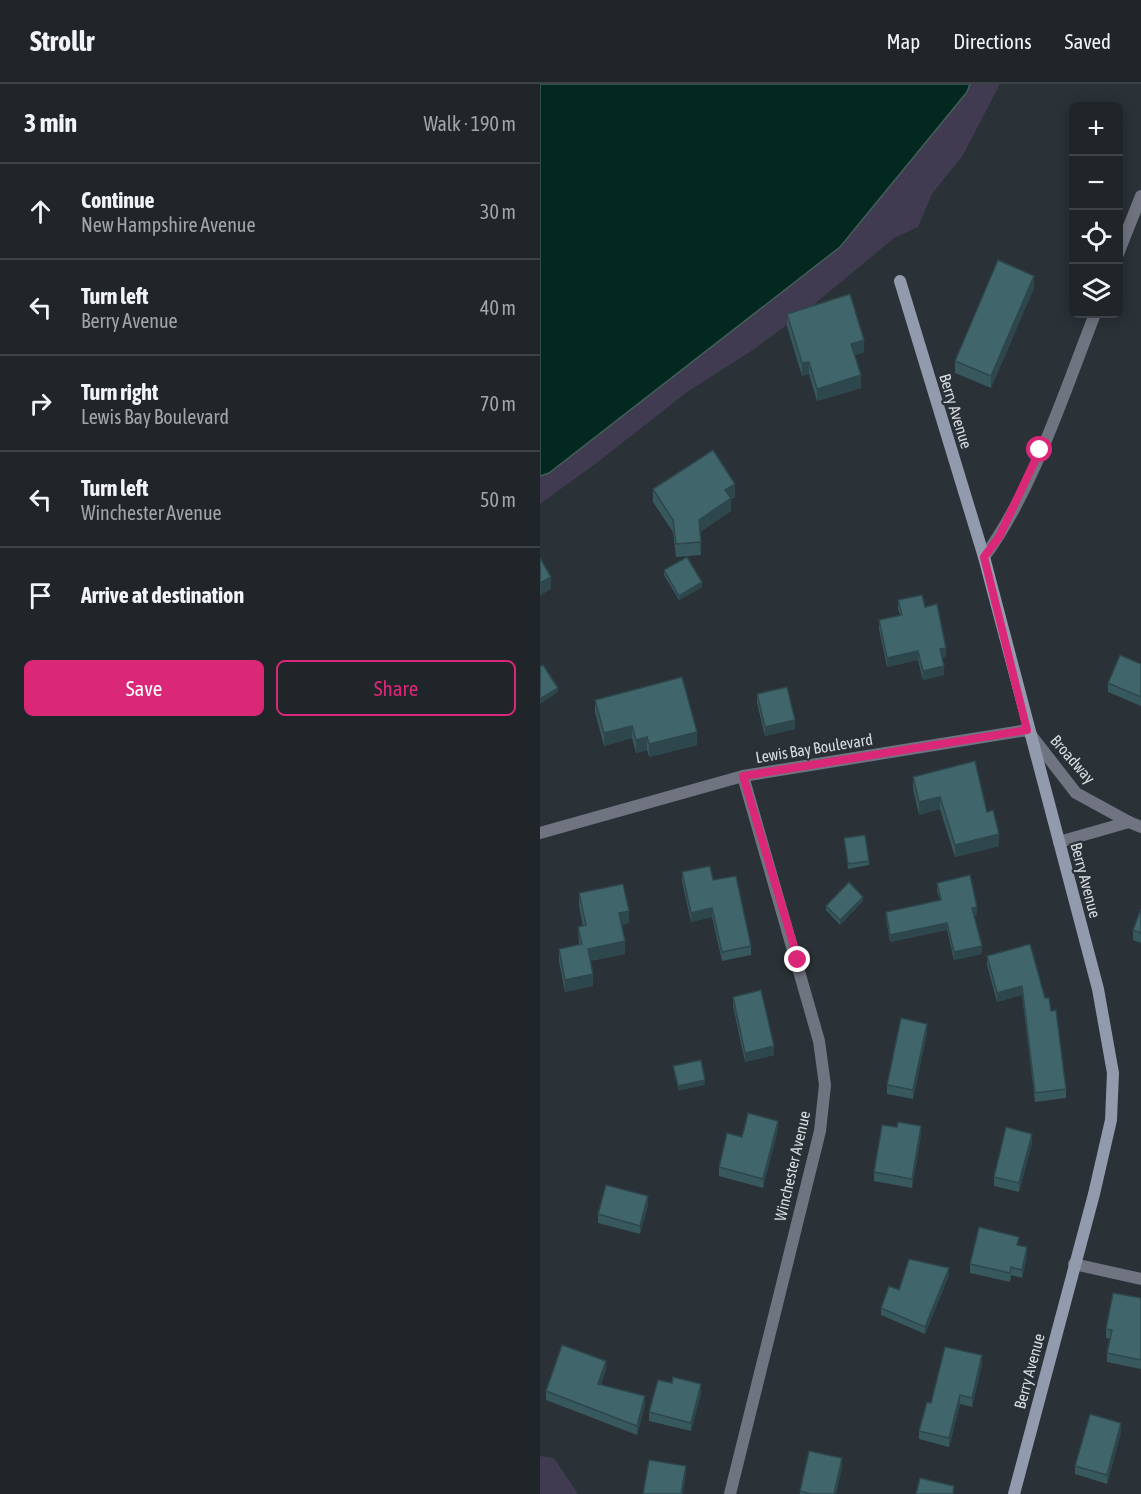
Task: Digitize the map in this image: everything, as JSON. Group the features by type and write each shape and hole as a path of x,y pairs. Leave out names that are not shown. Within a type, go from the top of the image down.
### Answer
{"street":[{"path":"1123,243 1141,196"},
{"name":"Berry Avenue","path":"900,281 984,557 1027,730 1098,989 1113,1073 1111,1120 1014,1494"},
{"path":"984,557 999,537 1020,497 1093,318"},
{"name":"Lewis Bay Boulevard","path":"540,833 743,776 1027,730"},
{"name":"Broadway","path":"1027,730 1076,793 1135,824"},
{"name":"Winchester Avenue","path":"730,1494 820,1131 825,1086 819,1041 810,1006 743,776"},
{"name":"Broadway","path":"1059,842 1135,824"},
{"path":"1074,1264 1141,1279"}],"shaded area":[{"path":"540,84 970,84 967,92 840,247 549,473 540,476"},
{"path":"907,84 1000,84 963,155 932,194 918,227 894,238 811,307 753,350 687,392 540,504 540,417"},
{"path":"540,1456 554,1458 578,1494 540,1494"}],"building":[{"path":"998,260 1034,276 991,376 955,361"},
{"path":"850,294 864,340 851,344 861,375 817,389 809,362 802,363 787,314"},
{"path":"713,450 735,484 725,490 731,498 699,520 701,542 676,544 673,520 653,489"},
{"path":"687,557 702,582 679,596 664,570"},
{"path":"540,558 551,577 540,583"},
{"path":"922,595 925,607 937,604 946,648 940,649 944,666 923,671 918,651 887,658 879,620 902,615 898,600"},
{"path":"1120,655 1141,664 1141,697 1108,683"},
{"path":"543,665 558,688 540,699 540,667"},
{"path":"682,677 697,732 649,744 647,737 636,740 632,726 604,733 595,700"},
{"path":"787,687 795,720 765,727 757,694"},
{"path":"975,761 987,812 993,810 999,834 955,845 940,797 919,802 913,777"},
{"path":"865,835 869,861 848,864 844,838"},
{"path":"710,866 713,880 736,876 751,946 722,952 712,908 691,913 682,872"},
{"path":"970,875 977,907 972,908 982,946 954,952 947,923 890,935 886,912 941,900 937,883"},
{"path":"849,882 863,897 840,920 826,906"},
{"path":"623,884 629,911 619,913 625,941 588,949 593,974 565,980 559,949 582,944 578,927 586,925 579,893"},
{"path":"1141,909 1141,933 1133,930"},
{"path":"1030,944 1045,998 1049,998 1051,1011 1056,1010 1066,1089 1035,1093 1022,986 997,993 987,956"},
{"path":"761,990 774,1046 745,1053 733,997"},
{"path":"901,1018 927,1024 913,1090 887,1085"},
{"path":"701,1060 705,1080 678,1086 673,1066"},
{"path":"748,1113 778,1121 763,1179 719,1167 727,1133 742,1137"},
{"path":"898,1122 921,1126 912,1179 874,1172 882,1125 897,1127"},
{"path":"1006,1127 1032,1134 1019,1183 994,1177"},
{"path":"606,1185 648,1196 640,1226 598,1214"},
{"path":"979,1227 1019,1237 1017,1245 1027,1247 1022,1270 1011,1267 1010,1273 970,1264"},
{"path":"909,1259 949,1268 925,1327 881,1308 889,1286 899,1290"},
{"path":"1113,1293 1141,1298 1141,1360 1107,1353 1112,1330 1106,1329"},
{"path":"562,1345 606,1361 598,1384 645,1396 637,1426 546,1391"},
{"path":"945,1347 982,1355 972,1398 960,1395 949,1438 919,1431 927,1402 931,1403"},
{"path":"673,1377 701,1384 691,1423 649,1412 658,1380 672,1383"},
{"path":"1090,1414 1121,1423 1107,1475 1075,1466"},
{"path":"809,1451 842,1458 834,1494 811,1494 800,1491"},
{"path":"649,1460 686,1466 681,1494 643,1494"},
{"path":"920,1478 954,1486 953,1494 916,1494"}],"route":[{"path":"798,960 743,776 1027,730 984,557 999,537 1020,497 1040,450"}]}
